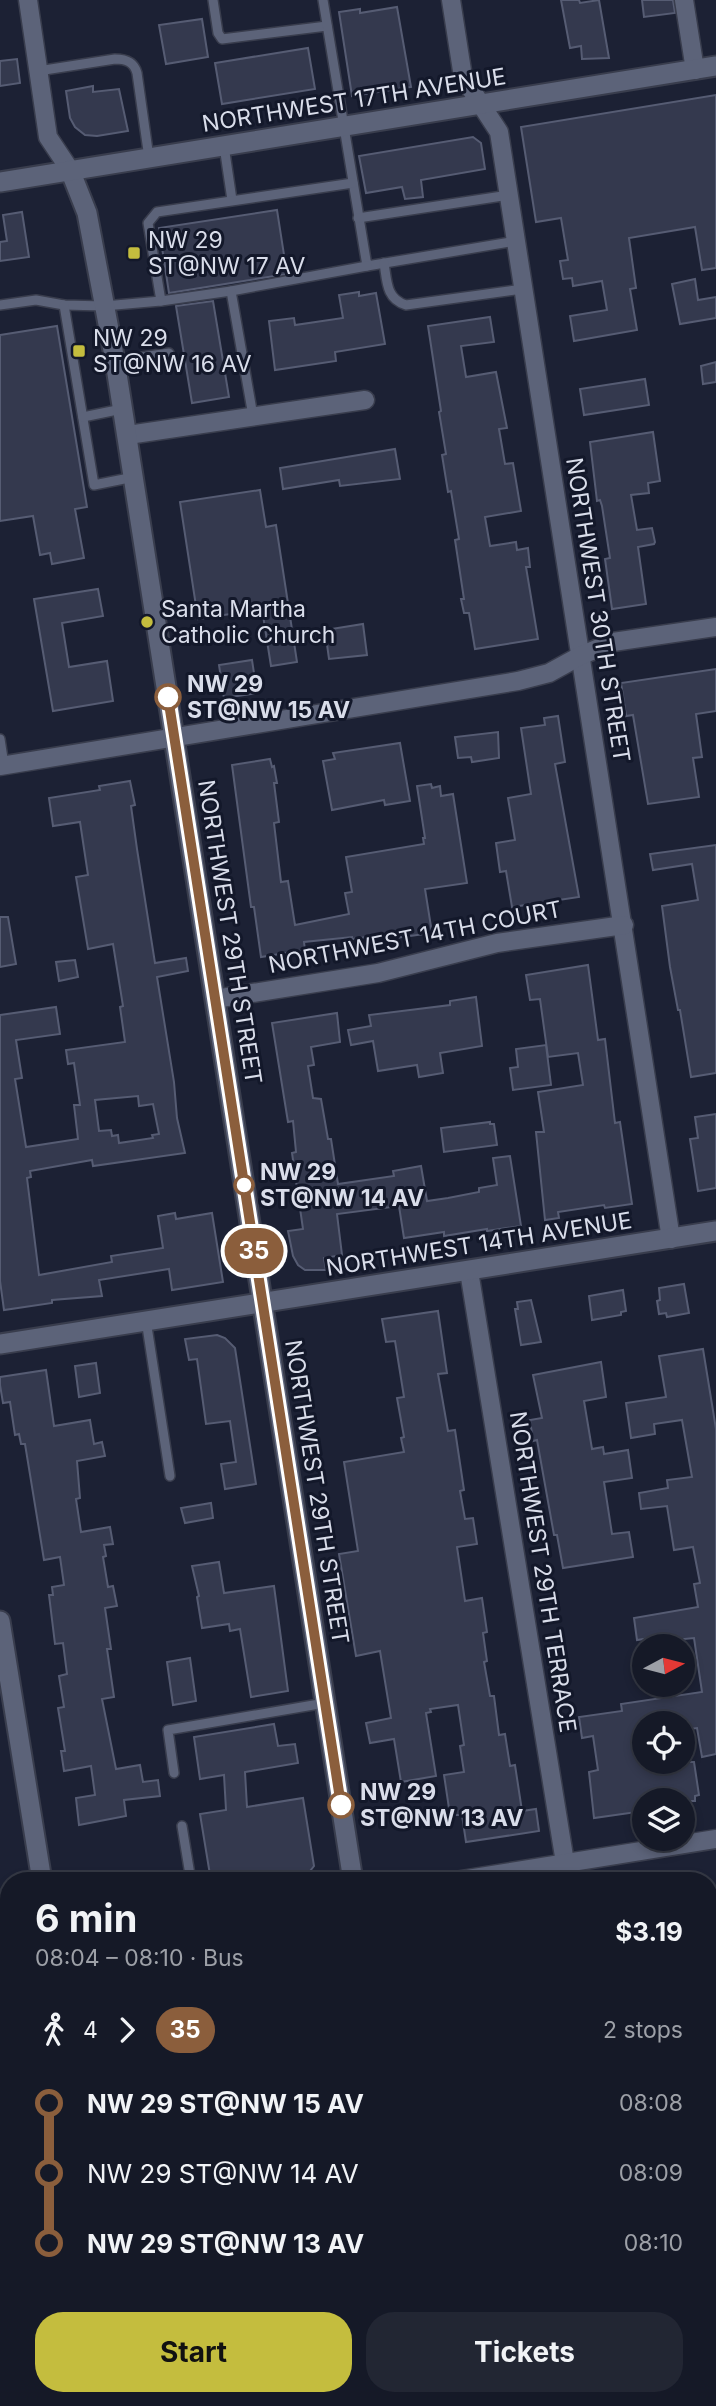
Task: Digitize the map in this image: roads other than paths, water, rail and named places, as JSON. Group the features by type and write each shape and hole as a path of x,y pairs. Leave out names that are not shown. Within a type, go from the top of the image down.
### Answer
{"street":[{"name":"NORTHWEST 29TH STREET","path":"27,0 48,137 70,170 87,213 128,435 352,1872"},
{"name":"NORTHWEST 30TH STREET","path":"451,0 463,77 499,132 671,1238"},
{"path":"684,0 695,70"},
{"name":"NORTHWEST 17TH AVENUE","path":"0,182 716,66"},
{"path":"128,435 365,400"},
{"path":"2,766 518,681 550,673 579,656 613,642 716,627"},
{"name":"NORTHWEST 14TH COURT","path":"215,999 378,973 498,943 624,925"},
{"name":"NORTHWEST 14TH AVENUE","path":"0,1344 716,1231"},
{"name":"NORTHWEST 29TH TERRACE","path":"468,1271 566,1872"},
{"path":"0,1621 41,1872"},
{"path":"510,1872 716,1839"}],"lane":[{"path":"213,0 218,33 222,40 327,26"},
{"path":"323,0 368,266"},
{"path":"38,71 122,59 132,63 138,73 149,158"},
{"path":"224,145 232,200"},
{"path":"161,301 148,223 157,212 353,183"},
{"path":"358,218 509,195"},
{"path":"0,305 36,300 64,305 104,306 161,301 516,241"},
{"path":"384,263 391,297 406,305 523,289"},
{"path":"231,291 253,416"},
{"path":"64,305 94,485 134,477"},
{"path":"115,361 169,353"},
{"path":"83,417 123,408"},
{"path":"0,739 2,766"},
{"path":"146,1320 170,1476"},
{"path":"174,1773 167,1730 325,1703"},
{"path":"182,1826 190,1872"}],"place":[{"name":"NW 29 ST@NW 17 AV","path":"134,253"},
{"name":"NW 29 ST@NW 16 AV","path":"79,351"},
{"name":"Santa Martha Catholic Church","path":"147,622"},
{"name":"NW 29 ST@NW 15 AV","path":"168,697"},
{"name":"NW 29 ST@NW 14 AV","path":"244,1185"},
{"name":"NW 29 ST@NW 13 AV","path":"341,1805"}]}
